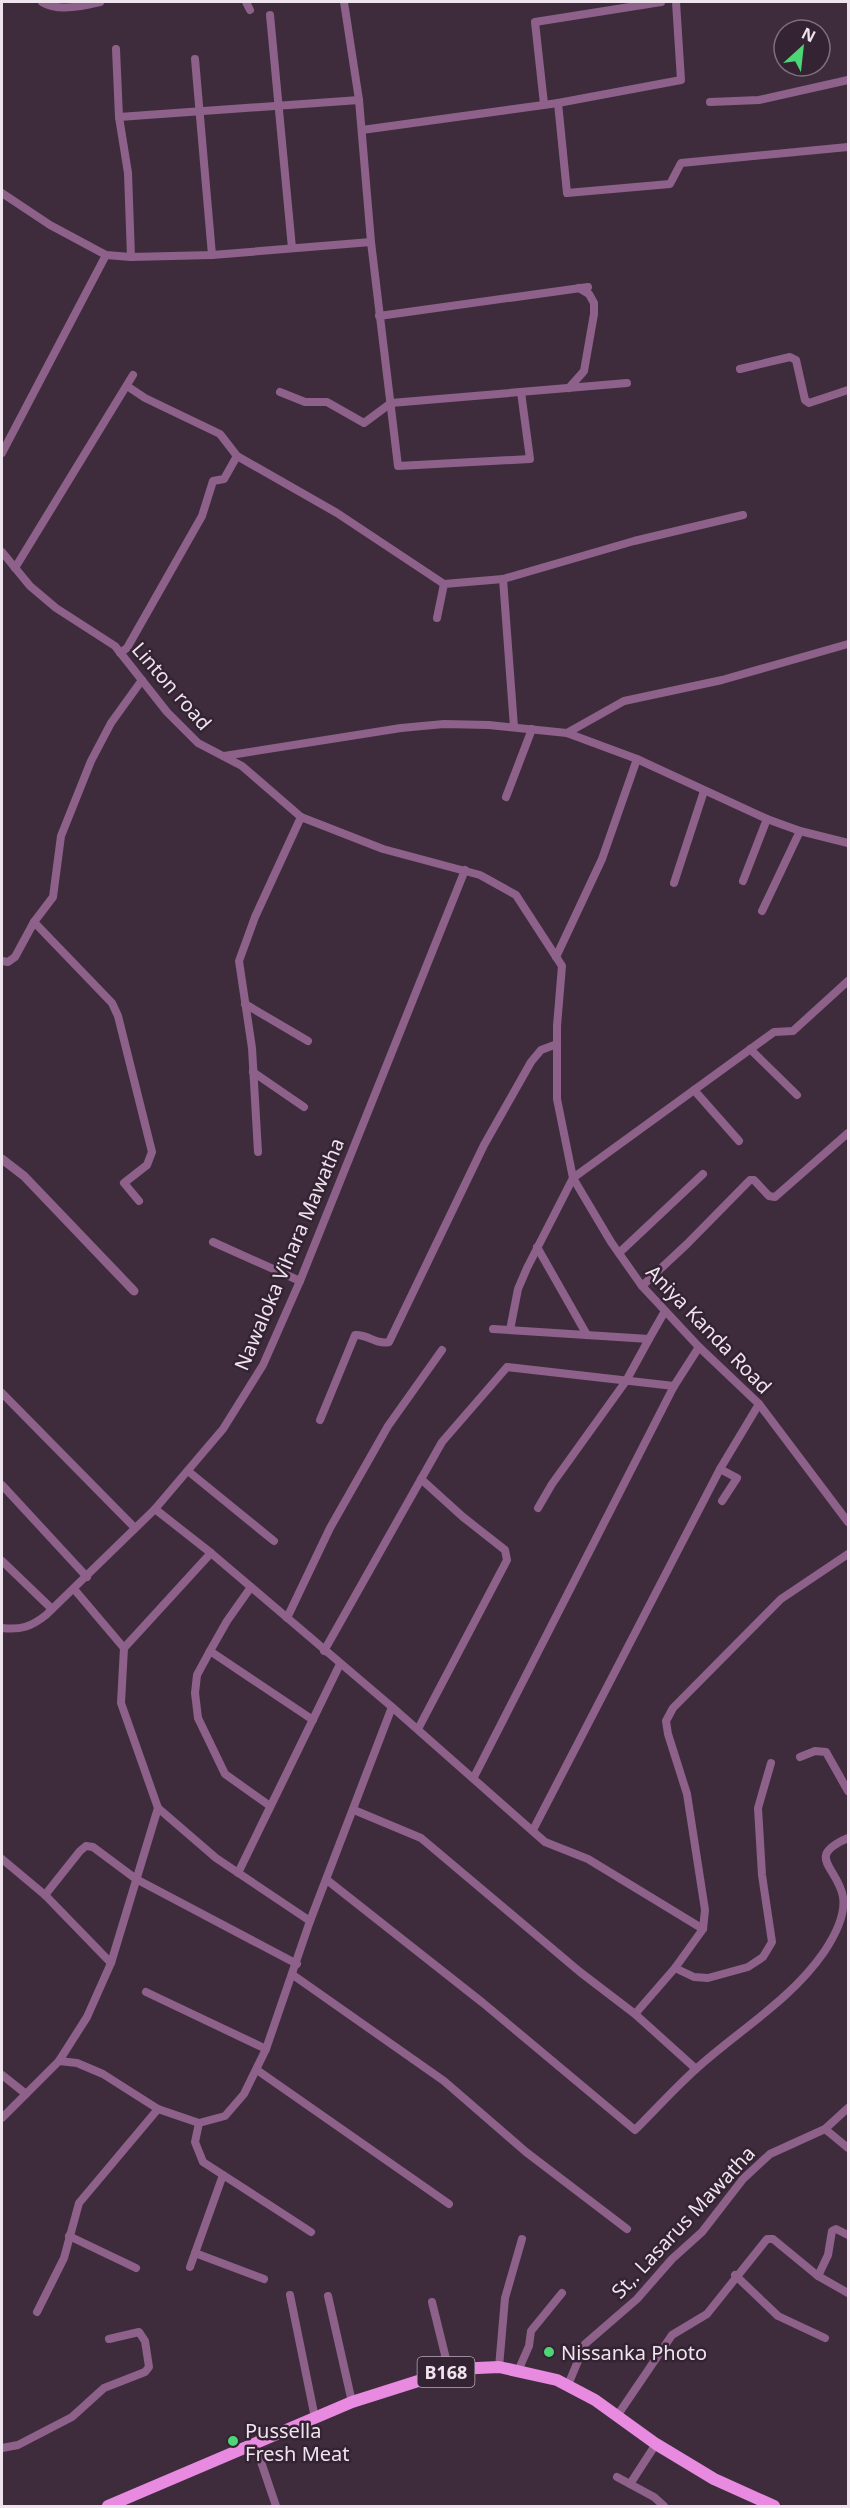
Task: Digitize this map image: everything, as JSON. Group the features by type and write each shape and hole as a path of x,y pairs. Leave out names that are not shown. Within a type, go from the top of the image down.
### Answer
{"main road":[{"name":"B168","path":"108,2506 352,2402 449,2371 499,2367 557,2380 568,2385 595,2400 656,2444 714,2479 774,2506"}],"street":[{"path":"42,2 58,7 100,2"},
{"path":"246,2 250,10"},
{"path":"344,2 359,100 371,242 398,466 530,459 521,392"},
{"path":"544,104 535,22 661,2"},
{"path":"362,130 544,104 558,104 681,80 676,2"},
{"path":"270,15 292,248"},
{"path":"116,49 119,117 128,173 131,257"},
{"path":"195,59 212,255"},
{"path":"710,102 759,100 849,80"},
{"path":"119,117 359,100"},
{"path":"558,104 567,193 669,184 681,163 849,147"},
{"path":"2,193 50,225 106,255 131,257 212,255 371,242"},
{"path":"2,453 106,255"},
{"path":"379,316 584,288 594,303 594,314 584,371 569,388"},
{"path":"740,369 790,357 796,360 805,400 809,403 849,390"},
{"path":"15,568 133,375"},
{"path":"280,392 305,402 327,402 364,423 391,403 627,382"},
{"path":"127,386 145,398 220,434 237,456 337,513 444,584 503,579 634,541 743,515"},
{"path":"120,653 127,648 202,516 213,481 224,479 237,456"},
{"name":"Linton road","path":"2,552 30,586 56,608 115,646 167,712 198,743 224,756 256,777 301,817 383,849 465,870"},
{"path":"503,579 514,727"},
{"path":"437,618 444,584"},
{"path":"567,733 624,701 722,680 849,644"},
{"path":"2,961 8,962 15,957 34,922 53,897 61,836 91,761 111,723 142,680"},
{"path":"224,756 401,728 444,724 514,727 567,733 637,759 767,819 800,831 849,843"},
{"path":"506,797 532,729"},
{"path":"556,957 602,858 637,759"},
{"path":"674,884 704,791"},
{"path":"258,1152 252,1048 239,961 255,917 301,817"},
{"path":"743,881 767,819"},
{"path":"762,911 800,831"},
{"name":"Aniya Kanda Road","path":"465,870 480,875 516,895 562,966 556,1026 556,1100 573,1178 642,1286 699,1347 759,1404 849,1522"},
{"name":"Nawaloka Vihara Mawatha","path":"2,1628 16,1630 31,1626 87,1577 155,1509 223,1429 263,1365 300,1281 465,870"},
{"path":"34,922 112,1003 118,1016 152,1152 147,1165 124,1183 139,1201"},
{"path":"510,1330 518,1289 573,1178 774,1032 793,1031 849,981"},
{"path":"244,1004 308,1041"},
{"path":"320,1420 355,1335 362,1334 381,1344 389,1342 484,1145 531,1062 541,1050 557,1044"},
{"path":"750,1049 797,1095"},
{"path":"253,1072 304,1107"},
{"path":"694,1090 740,1141"},
{"path":"642,1286 750,1180 754,1180 769,1196 775,1197 849,1133"},
{"path":"2,1159 24,1176 134,1291"},
{"path":"619,1253 703,1174"},
{"path":"213,1242 300,1281"},
{"path":"537,1247 587,1335"},
{"path":"538,1508 552,1484 626,1380 665,1311"},
{"path":"494,1329 649,1339"},
{"path":"474,1777 674,1386 699,1347"},
{"path":"287,1618 330,1528 388,1426 442,1350"},
{"path":"324,1651 442,1442 507,1367 674,1386"},
{"path":"2,1393 135,1528"},
{"path":"533,1830 720,1469 759,1404"},
{"path":"720,1469 737,1478 722,1500"},
{"path":"188,1471 274,1541"},
{"path":"418,1729 507,1560 505,1550 421,1479"},
{"path":"2,1485 87,1577"},
{"path":"155,1509 211,1553 418,1729 545,1842 588,1859 703,1929"},
{"path":"211,1553 124,1647 122,1703 158,1808 216,1858 310,1921"},
{"path":"635,2014 675,1968 703,1929 705,1910 687,1794 666,1721 673,1708 781,1599 849,1554"},
{"path":"2,1561 52,1609"},
{"path":"251,1587 227,1621 210,1651 197,1676 195,1693 198,1718 225,1774 270,1806"},
{"path":"74,1589 124,1647"},
{"path":"210,1651 313,1720"},
{"path":"238,1873 340,1664"},
{"path":"59,2061 77,2063 103,2074 158,2109 199,2123 225,2116 244,2094 266,2049 310,1921 392,1707"},
{"path":"800,1757 815,1751 826,1752 849,1791"},
{"path":"675,1968 694,1977 708,1978 748,1967 763,1957 772,1942 762,1875 758,1808 771,1763"},
{"path":"2,2118 59,2061 87,2017 111,1963 158,1808"},
{"path":"354,1810 421,1838 580,1972 635,2014 696,2069"},
{"path":"327,1880 483,2003 635,2130 696,2069 798,1985 828,1946 839,1925 843,1899 824,1854 827,1849 849,1838"},
{"path":"45,1895 87,1846 93,1847 136,1879 297,1964"},
{"path":"2,1859 45,1895 111,1963"},
{"path":"293,1975 444,2081 526,2152 627,2229"},
{"path":"146,1992 266,2049"},
{"path":"257,2070 449,2204"},
{"path":"2,2075 26,2094"},
{"name":"St,. Lasarus Mawatha","path":"568,2385 585,2344 637,2299 672,2259 702,2232 743,2179 771,2154 825,2129 849,2108"},
{"path":"37,2312 64,2258 79,2203 158,2109"},
{"path":"199,2123 195,2142 203,2162 311,2232"},
{"path":"825,2129 849,2148"},
{"path":"190,2267 223,2175"},
{"path":"818,2276 828,2255 832,2232 836,2229 849,2235"},
{"path":"69,2236 136,2268"},
{"path":"499,2367 505,2298 522,2239"},
{"path":"617,2416 672,2336 707,2314 735,2275 766,2239 773,2239 818,2276 849,2293"},
{"path":"195,2253 264,2279"},
{"path":"735,2275 778,2316 825,2338"},
{"path":"518,2371 529,2346 531,2331 562,2293"},
{"path":"290,2295 315,2418"},
{"path":"328,2296 352,2402"},
{"path":"432,2302 449,2371"},
{"path":"2,2448 18,2445 72,2417 104,2388 145,2372 149,2367 145,2341 139,2332 110,2338"},
{"path":"255,2444 276,2506"},
{"path":"630,2484 656,2444"},
{"path":"616,2477 654,2497 664,2506"}],"place":[{"name":"Nissanka Photo","path":"549,2352"},
{"name":"Pussella Fresh Meat","path":"233,2441"}]}
